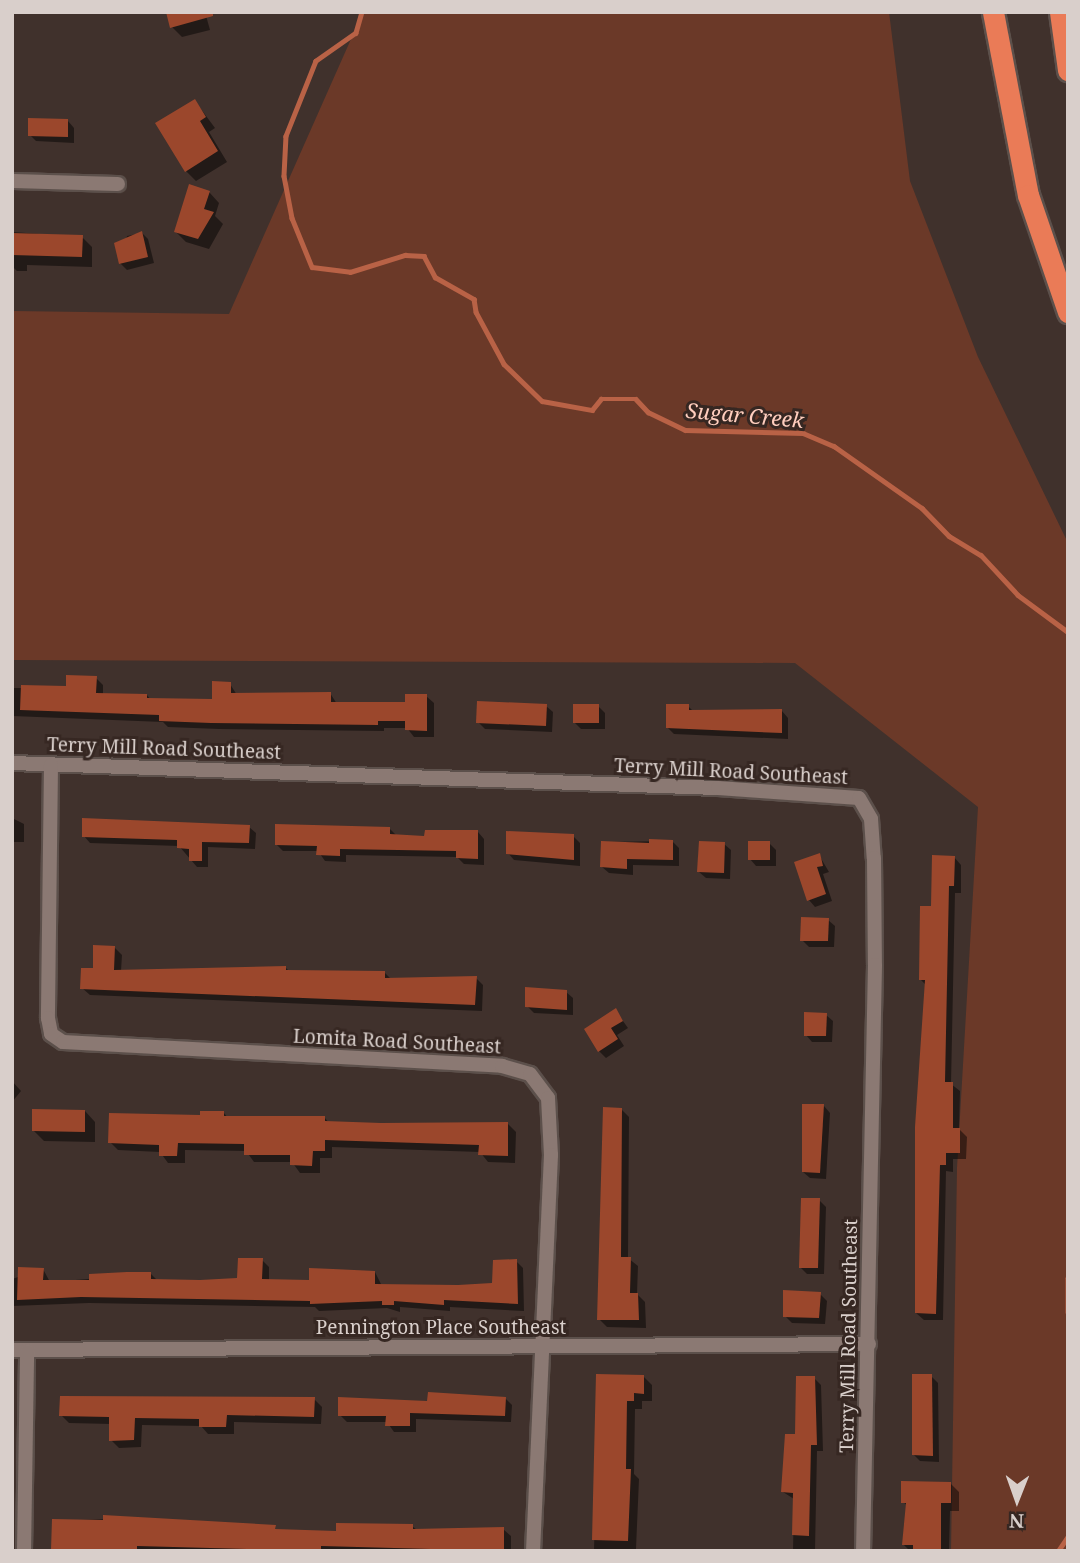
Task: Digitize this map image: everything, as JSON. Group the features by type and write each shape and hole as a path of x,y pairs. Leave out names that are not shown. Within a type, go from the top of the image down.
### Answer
{"highway":[{"path":"993,12 1028,195 1068,312"},
{"path":"1060,12 1068,70"}],"street":[{"path":"12,181 118,184"},
{"name":"Terry Mill Road Southeast","path":"12,763 718,788 859,798 871,819 874,858 869,1345 863,1551"},
{"name":"Lomita Road Southeast","path":"51,765 51,1034 63,1042 91,1046 502,1066 530,1074 548,1098 544,1348 533,1551"},
{"name":"Pennington Place Southeast","path":"20,1350 869,1345"},
{"path":"20,1350 24,1551"}],"shaded area":[{"path":"363,12 889,12 910,181 978,357 1068,543 1068,1551 951,1551 957,1168 978,807 795,663 12,660 12,311 229,314"}],"building":[{"path":"166,12 213,12 213,16 170,28"},
{"path":"195,99 206,117 200,121 218,151 185,172 155,123"},
{"path":"28,118 68,119 68,137 28,136"},
{"path":"189,184 210,191 204,209 214,212 198,239 174,232"},
{"path":"142,231 148,257 119,264 114,243"},
{"path":"12,233 83,235 82,257 12,255"},
{"path":"66,675 97,676 96,693 147,694 147,698 212,699 212,681 231,682 231,693 331,692 331,702 405,702 405,694 427,694 427,731 405,730 405,721 378,721 378,725 211,723 159,721 159,715 20,710 21,685 66,686"},
{"path":"477,701 547,704 546,726 476,723"},
{"path":"573,704 599,704 599,723 573,723"},
{"path":"666,704 689,704 689,710 782,709 782,733 666,728"},
{"path":"82,818 250,825 249,843 202,842 202,861 189,861 189,849 177,848 177,840 82,837"},
{"path":"275,824 390,827 390,834 424,836 425,830 478,830 478,859 456,858 456,851 340,849 340,856 316,855 317,846 275,845"},
{"path":"506,831 574,834 574,860 506,854"},
{"path":"649,839 673,840 673,860 627,859 627,869 600,867 601,841 649,843"},
{"path":"699,841 725,842 724,873 697,872"},
{"path":"748,841 770,841 770,860 748,860"},
{"path":"820,853 823,866 817,867 826,894 807,901 794,862"},
{"path":"932,855 955,856 954,886 949,886 945,1082 953,1082 953,1128 960,1128 960,1153 946,1153 946,1165 940,1165 936,1314 915,1313 915,1127 925,980 919,980 920,906 931,906"},
{"path":"801,917 829,918 828,941 800,941"},
{"path":"93,945 115,946 114,970 286,966 286,970 385,971 385,978 477,976 475,1005 80,989 81,968 93,968"},
{"path":"525,987 567,990 567,1010 525,1007"},
{"path":"616,1008 623,1021 611,1028 618,1039 598,1052 584,1029"},
{"path":"804,1012 827,1013 826,1036 804,1036"},
{"path":"802,1104 824,1104 820,1173 802,1172"},
{"path":"603,1107 622,1108 621,1257 631,1257 630,1293 638,1293 639,1320 597,1320"},
{"path":"32,1109 85,1110 85,1132 32,1131"},
{"path":"200,1111 224,1111 224,1116 325,1116 325,1121 381,1123 508,1122 508,1156 478,1155 479,1145 325,1140 325,1151 313,1151 312,1166 290,1165 290,1155 244,1155 244,1144 178,1143 177,1156 159,1156 159,1145 108,1143 109,1113 200,1115"},
{"path":"801,1198 820,1198 818,1268 799,1268"},
{"path":"238,1258 263,1258 262,1279 309,1280 309,1268 375,1271 375,1284 458,1285 492,1283 493,1260 517,1259 518,1304 444,1300 444,1305 394,1301 394,1305 382,1305 382,1301 310,1304 310,1301 81,1297 17,1300 18,1267 44,1268 43,1280 89,1280 89,1274 151,1272 151,1279 200,1280 237,1278"},
{"path":"783,1290 821,1292 819,1318 783,1317"},
{"path":"596,1374 644,1375 644,1394 634,1393 634,1401 627,1401 626,1469 631,1469 628,1541 592,1540"},
{"path":"912,1374 932,1374 933,1456 912,1455"},
{"path":"796,1376 815,1376 817,1445 811,1445 809,1536 792,1535 793,1493 781,1492 785,1434 795,1434"},
{"path":"428,1392 506,1397 505,1416 410,1413 410,1426 385,1426 386,1416 338,1416 338,1397 427,1401"},
{"path":"60,1396 315,1397 314,1417 227,1415 226,1427 199,1427 199,1419 135,1418 134,1440 109,1441 109,1417 59,1416"},
{"path":"901,1481 951,1482 951,1503 941,1503 941,1551 913,1551 913,1545 902,1545 906,1503 901,1503"},
{"path":"103,1515 276,1525 275,1529 336,1531 336,1523 413,1524 413,1529 504,1527 504,1551 321,1546 321,1551 137,1546 137,1550 51,1550 52,1519 103,1520"}],"waterway":[{"name":"Sugar Creek","path":"362,12 356,33 316,61 286,136 284,176 292,218 312,267 350,272 405,255 424,256 435,277 474,299 476,312 504,364 542,401 592,410 601,399 636,399 648,412 685,430 803,433 834,446 922,508 949,536 981,555 1018,595 1068,632"},
{"path":"1068,1278 1068,1312"},
{"path":"1058,1551 1068,1536"}]}
